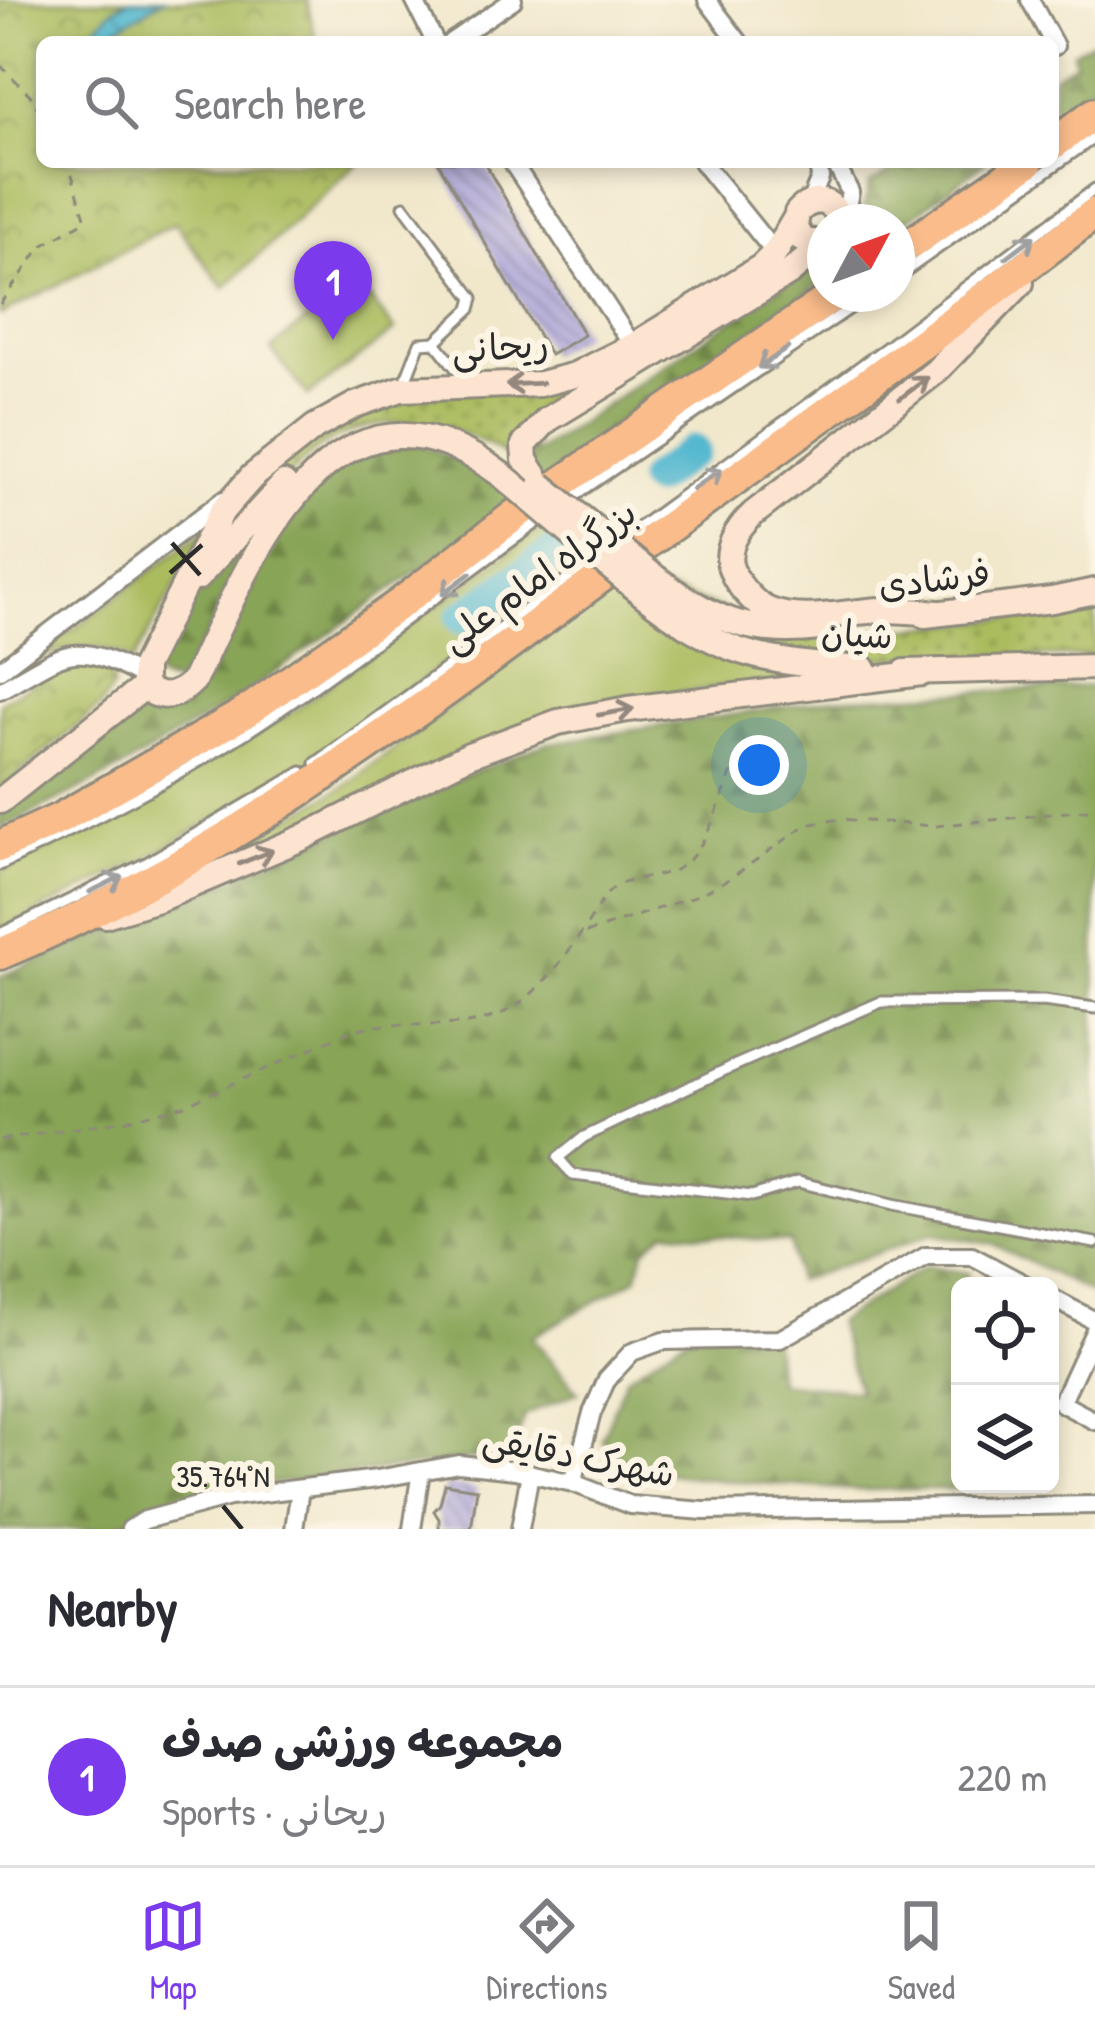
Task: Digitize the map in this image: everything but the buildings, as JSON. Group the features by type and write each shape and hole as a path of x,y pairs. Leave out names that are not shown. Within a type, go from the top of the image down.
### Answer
{"highway":[{"path":"1059,140 1095,113"},
{"path":"915,240 1019,168"},
{"name":"بزرگراه امام علی","path":"0,954 68,926 262,817 388,735 1088,219"},
{"name":"بزرگراه امام علی","path":"0,846 61,818 242,714 401,603 519,512 810,312"}],"main road":[{"path":"807,209 803,210 803,240 807,241"},
{"name":"ریحانی","path":"142,682 222,511 252,477 315,427 355,405 401,389 561,380 633,346 761,267 776,253 803,210"},
{"path":"939,613 883,610 792,615 771,611 741,587 729,567 736,530 775,494 935,372 1088,219"},
{"path":"541,485 525,460 524,445 547,420 807,258"},
{"path":"179,600 298,469 334,444 394,426 460,436 481,445 541,485 644,582"},
{"path":"0,801 142,682 153,695 184,690 194,680 273,522 326,462 371,442 419,437 465,453 644,582"},
{"name":"فرشادی","path":"644,582 746,628 778,633 1095,591"},
{"name":"شیان","path":"644,582 698,634 751,656 807,667 922,673 1095,667"},
{"path":"68,926 161,898 302,838 469,755 558,722 922,673"}],"street":[{"path":"414,0 432,36"},
{"path":"461,36 513,0"},
{"path":"707,0 734,36"},
{"path":"1030,0 1050,36"},
{"path":"516,168 633,346"},
{"path":"707,168 776,253"},
{"path":"803,210 820,178 819,168"},
{"path":"838,168 850,192 847,204"},
{"name":"ریحانی","path":"0,670 252,477"},
{"path":"0,690 74,653 102,654 142,682"},
{"path":"573,1483 592,1413 607,1379 632,1352 663,1341 780,1339 926,1256 972,1256 1011,1277"},
{"path":"1059,1303 1095,1325 1060,1403 1095,1421"},
{"name":"شهرک دقایقی","path":"130,1529 145,1520 230,1497 459,1464 573,1483 630,1505 704,1511 1095,1505"},
{"path":"412,1529 421,1471"},
{"path":"520,1529 530,1473"},
{"path":"294,1529 300,1489"},
{"path":"183,1529 186,1508"}],"lane":[{"path":"1059,162 1095,136"},
{"path":"915,264 1050,168"},
{"path":"0,934 148,862 314,764 891,344 1095,189"},
{"path":"401,389 420,344 435,342 470,309 473,298 404,206"},
{"path":"0,866 143,795 261,723 628,458 844,312"},
{"path":"435,342 470,386"},
{"path":"1095,1008 1043,1000 881,1003 584,1137 557,1158 573,1174 752,1196 798,1183 1095,1243"}],"path":[{"path":"0,65 36,106"},
{"path":"0,304 42,246 86,220 72,168"},
{"path":"74,172 76,168"},
{"path":"0,1140 127,1120 185,1105 376,1023 470,1023 507,1011 535,989 609,892 623,883 678,869 692,857 735,765"},
{"path":"581,934 698,895 806,825 840,819 935,826 1095,809"}],"green space":[{"path":"0,0 307,0 315,36 36,36 36,168 352,168 224,288 175,223 0,315"},
{"path":"1095,40 1095,82 1059,109 1059,72 1075,63 1073,52"},
{"path":"897,168 978,168 915,215 915,204 864,204 869,184"},
{"path":"807,268 807,293 246,693 124,767 0,829 0,808 140,703 168,706 274,533 323,476 380,448 420,444 498,479"},
{"path":"356,281 395,330 308,396 271,349"},
{"path":"601,373 542,415 529,472 479,440 453,430 401,422 374,425 318,448 207,551 230,512 296,451 382,402"},
{"path":"266,511 186,677 177,684 158,679 155,665 196,591"},
{"path":"548,523 590,558 300,768 144,860 0,930 0,872 145,801 291,713"},
{"path":"209,527 133,661 104,650 78,648 23,667"},
{"path":"614,584 667,627 732,661 837,675 663,694 343,808 156,893 343,787"},
{"path":"656,586 805,638 1016,618 1095,602 1095,656 804,659 719,633"},
{"path":"76,659 101,666 113,687 101,706 0,789 0,702"},
{"path":"1095,686 1095,1295 993,1244 931,1234 797,1281 790,1242 666,1231 644,1250 637,1278 532,1337 578,1392 524,1416 513,1454 237,1488 162,1506 107,1529 0,1529 0,976 545,744 834,699"},
{"path":"926,1266 969,1273 951,1277 951,1489 858,1490 634,1469 602,1440 626,1377 691,1334 773,1330 778,1382 859,1391 837,1322"}],"water":[{"path":"129,0 163,0 104,36 76,36 78,29 95,28"}],"waterway":[{"path":"653,480 693,451"},
{"path":"462,618 559,549"}],"place":[{"name":"مجموعه ورزشی صدف","path":"333,340"}]}
